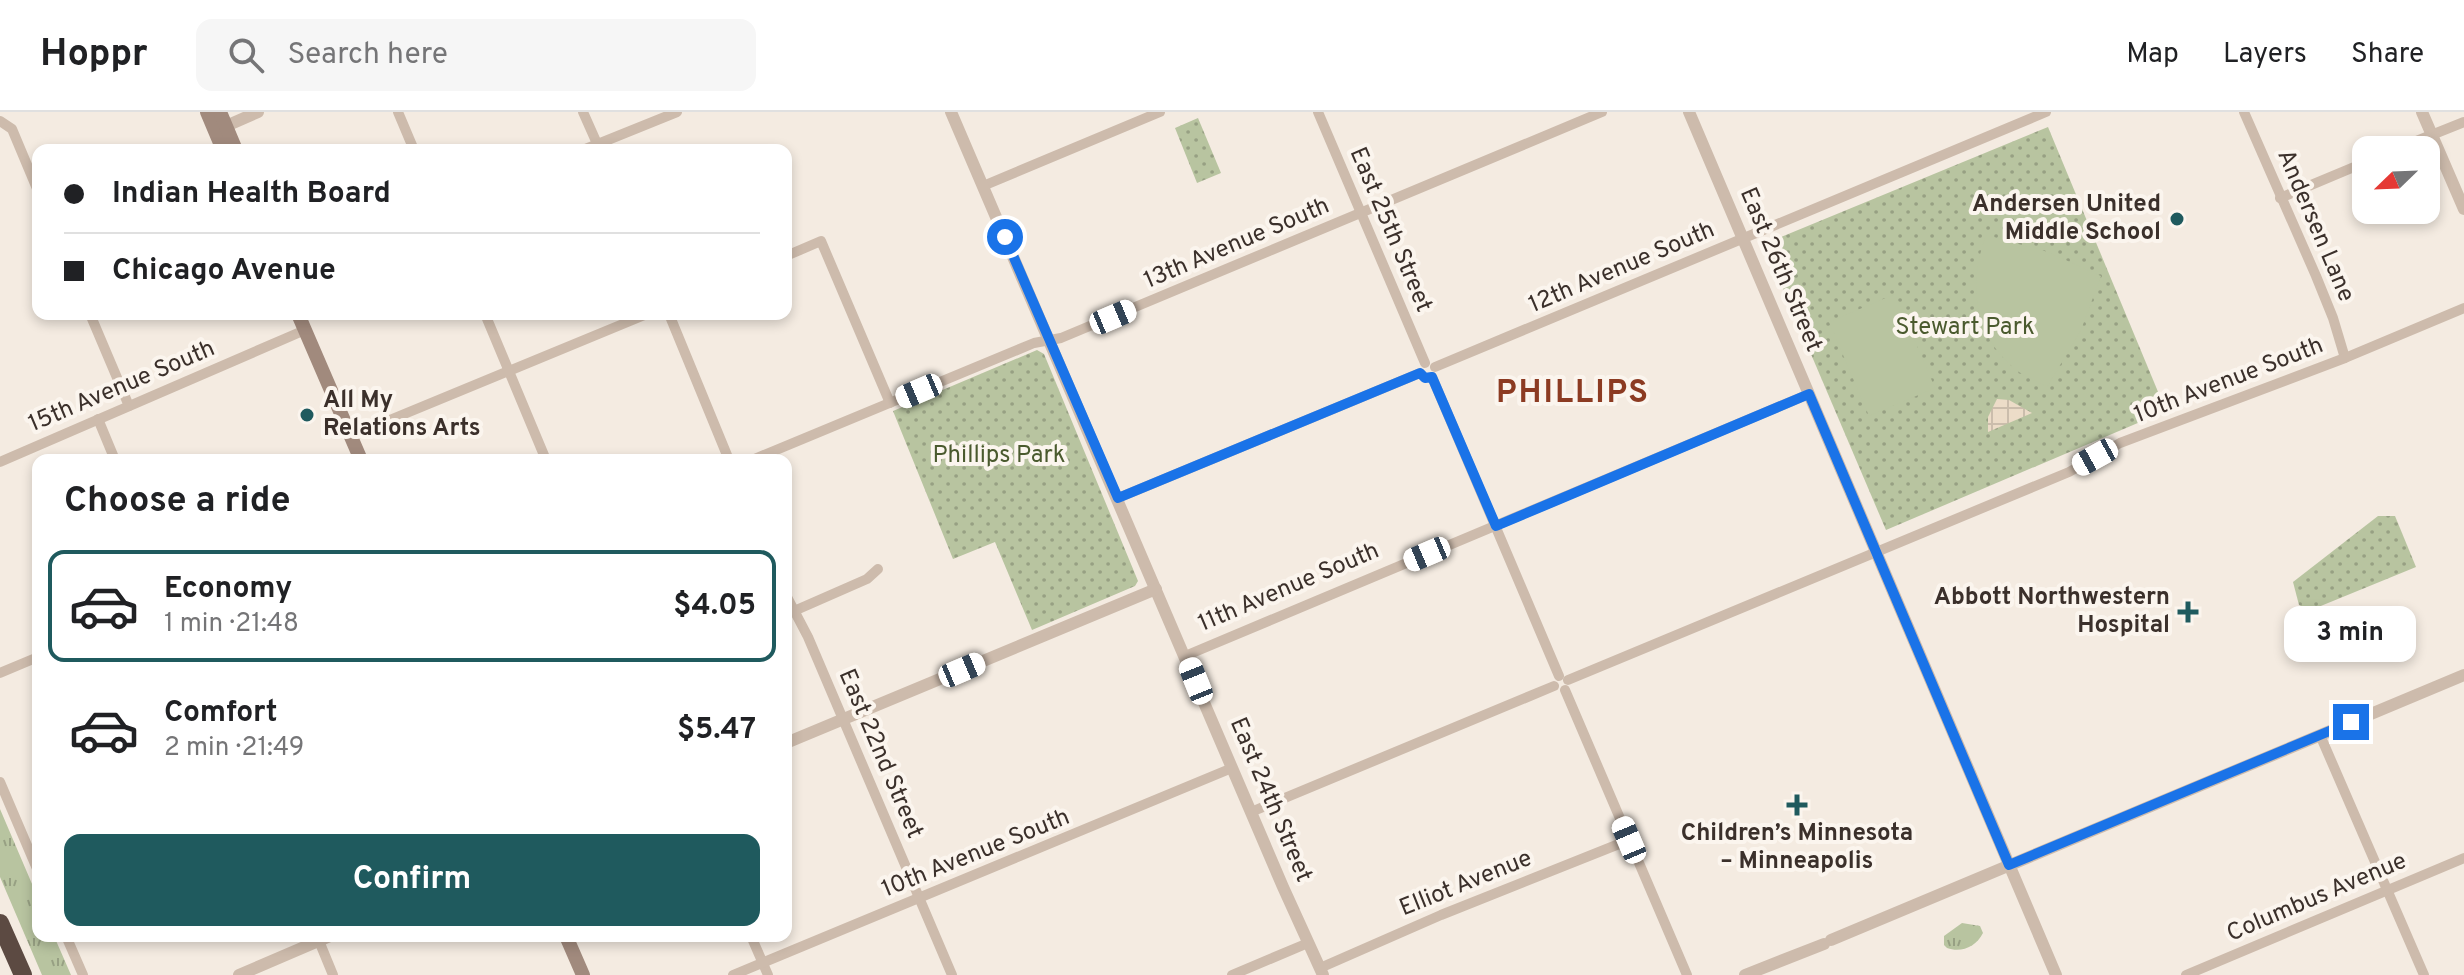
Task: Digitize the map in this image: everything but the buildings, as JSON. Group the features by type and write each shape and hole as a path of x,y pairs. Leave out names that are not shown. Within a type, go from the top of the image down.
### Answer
{"highway":[{"path":"0,914 3,930 23,975"}],"main road":[{"path":"207,112 221,123 233,144"},
{"path":"221,123 223,144"},
{"path":"301,320 358,454"},
{"path":"569,942 583,975"}],"street":[{"path":"221,123 258,112"},
{"path":"398,112 411,144"},
{"path":"583,112 598,144"},
{"path":"606,144 677,112"},
{"name":"East 24th Street","path":"951,112 1321,971"},
{"path":"983,186 1160,112"},
{"name":"East 25th Street","path":"1318,112 1687,975"},
{"name":"13th Avenue South","path":"767,454 1034,343 1061,338 1602,112"},
{"name":"East 26th Street","path":"1689,112 2056,975"},
{"name":"12th Avenue South","path":"1118,498 2046,112"},
{"name":"Andersen Lane","path":"2244,112 2328,304 2345,358"},
{"path":"2422,112 2464,209"},
{"path":"1,122 12,129 32,177"},
{"path":"2433,135 2464,122"},
{"path":"2280,198 2352,168"},
{"path":"792,253 821,241 890,403"},
{"name":"10th Avenue South","path":"1251,812 2069,472 2120,443 2345,358 2464,308"},
{"path":"93,320 129,406"},
{"path":"488,320 544,454"},
{"path":"351,436 632,320"},
{"path":"671,320 727,454"},
{"name":"15th Avenue South","path":"0,462 305,330"},
{"name":"11th Avenue South","path":"1185,656 1809,394"},
{"path":"98,419 113,454"},
{"path":"794,611 867,579 878,569"},
{"path":"792,741 1156,589"},
{"name":"East 22nd Street","path":"792,607 794,624 843,720 952,975"},
{"path":"0,673 32,660"},
{"path":"1745,975 2464,675"},
{"path":"2320,735 2424,975"},
{"name":"10th Avenue South","path":"733,975 1232,768"},
{"path":"0,782 32,851"},
{"name":"Elliot Avenue","path":"1321,971 1441,915 1629,840"},
{"name":"Columbus Avenue","path":"2186,975 2464,858"},
{"path":"69,942 83,975"},
{"path":"239,975 313,942"},
{"path":"323,942 333,975"},
{"path":"753,942 768,975"},
{"path":"1232,975 1308,943"}],"green space":[{"path":"1198,118 1221,173 1197,183 1175,128"},
{"name":"Stewart Park","path":"2048,127 2166,411 1886,530 1764,244"},
{"path":"1986,235 2048,252 2101,276 2081,330 2047,387 2022,374 2004,358 1984,327 1976,292 1980,254"},
{"path":"1895,294 1935,388 1869,416 1829,322"},
{"name":"Phillips Park","path":"1037,350 1044,354 1138,581 1135,586 1032,630 995,542 953,559 893,411"},
{"path":"2378,516 2395,516 2416,567 2311,610 2299,605 2293,582"},
{"path":"0,809 32,884 32,942 57,942 71,975 42,975 0,877"},
{"path":"1962,923 1980,926 1983,933 1968,948 1947,948 1944,936"}],"shaded area":[{"path":"1997,399 2009,400 2032,413 1988,432 1988,417"}],"place":[{"name":"Andersen United Middle School","path":"2177,219"},
{"name":"All My Relations Arts","path":"307,415"},
{"name":"Abbott Northwestern Hospital","path":"2188,612"},
{"name":"Children’s Minnesota – Minneapolis","path":"1797,805"}],"district":[{"name":"PHILLIPS","path":"1573,394"}],"route":[{"path":"1005,237 1118,498 1420,373 1425,378 1432,377 1496,526 1809,394 2009,865 2351,722"}]}
